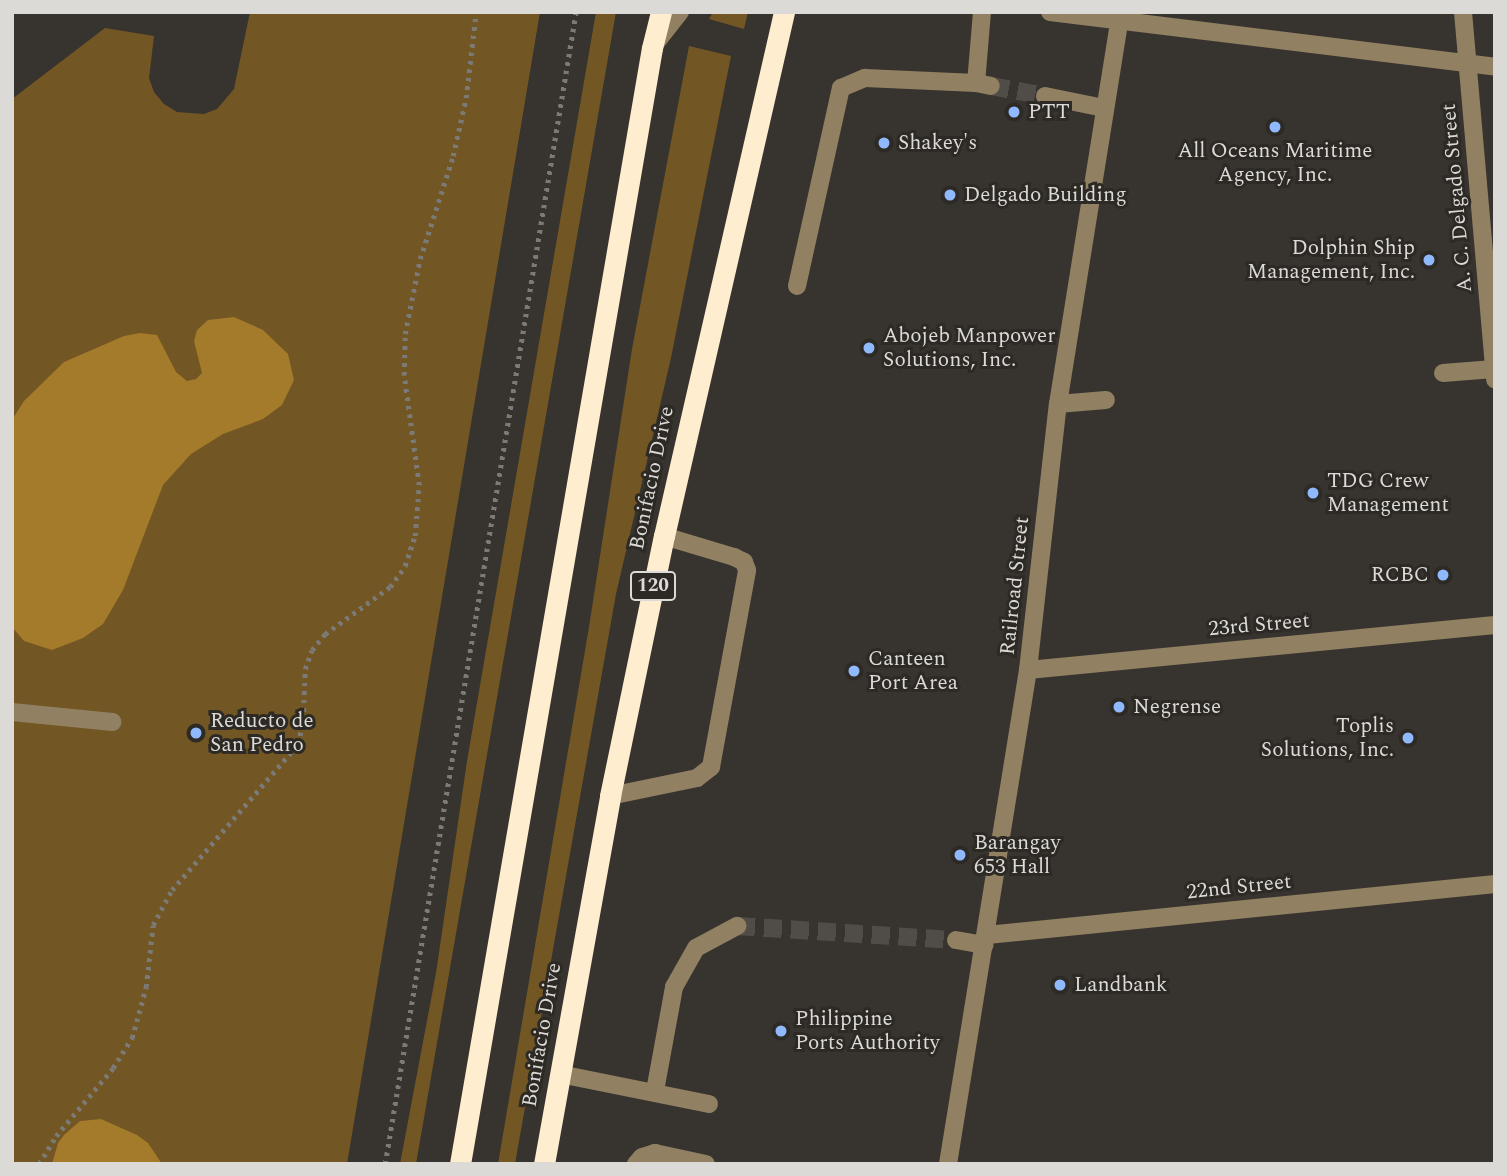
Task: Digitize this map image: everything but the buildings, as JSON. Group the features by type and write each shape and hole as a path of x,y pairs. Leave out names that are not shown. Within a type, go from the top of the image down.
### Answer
{"highway":[{"path":"460,1164 652,48 661,12"},
{"name":"Bonifacio Drive","path":"544,1164 610,796 664,536 784,12"}],"street":[{"path":"652,48 680,12"},
{"path":"797,286 841,88 865,78 983,85 982,12"},
{"path":"1051,12 1120,17 1495,67"},
{"name":"A. C. Delgado Street","path":"1463,12 1494,374"},
{"name":"Railroad Street","path":"948,1164 1028,670 1058,404 1120,17"},
{"path":"1045,96 1104,108"},
{"path":"1443,373 1494,374"},
{"path":"1058,404 1106,400"},
{"path":"610,796 697,778 711,767 747,570 744,562 734,557 664,536"},
{"name":"23rd Street","path":"1028,670 1495,625"},
{"path":"12,712 113,722"},
{"name":"22nd Street","path":"956,940 986,940 1495,884"},
{"path":"655,1091 674,987 696,948 737,926"},
{"path":"560,1074 709,1104"},
{"path":"636,1164 642,1157 655,1153 706,1164"}],"path":[{"path":"39,1164 56,1136 113,1068 132,1038 146,987 153,925 172,890 298,744 303,720 305,669 312,650 325,634 390,587 405,566 415,536 419,485 404,375 405,334 420,259 456,145 466,98 476,12"},
{"path":"385,1164 576,12"}],"shaded area":[{"path":"250,12 540,12 347,1164 12,1164 12,99 105,28 154,36 149,78 154,92 164,104 177,112 204,114 217,109 234,89"},
{"path":"596,12 616,12 416,1164 400,1164 436,973 467,761"},
{"path":"713,12 748,12 744,29 709,19"},
{"path":"689,46 731,56 671,358 616,594 515,1164 498,1164 589,627 632,349"},
{"path":"234,317 263,330 288,354 294,380 282,405 263,419 223,434 191,454 163,485 123,590 103,624 83,638 52,650 24,641 12,627 12,420 24,401 64,362 124,336 140,333 157,335 176,372 187,381 196,379 202,373 194,341 197,330 208,320"},
{"path":"101,1119 137,1135 148,1143 162,1164 52,1164 58,1143 64,1135 80,1121"}],"tunnel":[{"path":"991,86 1045,96"},
{"path":"737,926 956,940"}],"place":[{"name":"PTT","path":"1014,112"},
{"name":"All Oceans Maritime Agency, Inc.","path":"1275,127"},
{"name":"Shakey's","path":"884,143"},
{"name":"Delgado Building","path":"950,195"},
{"name":"Dolphin Ship Management, Inc.","path":"1429,260"},
{"name":"Abojeb Manpower Solutions, Inc.","path":"869,348"},
{"name":"TDG Crew Management","path":"1313,493"},
{"name":"RCBC","path":"1443,575"},
{"name":"Canteen Port Area","path":"854,671"},
{"name":"Negrense","path":"1119,707"},
{"name":"Reducto de San Pedro","path":"196,733"},
{"name":"Toplis Solutions, Inc.","path":"1408,738"},
{"name":"Barangay 653 Hall","path":"960,855"},
{"name":"Landbank","path":"1060,985"},
{"name":"Philippine Ports Authority","path":"781,1031"}]}
